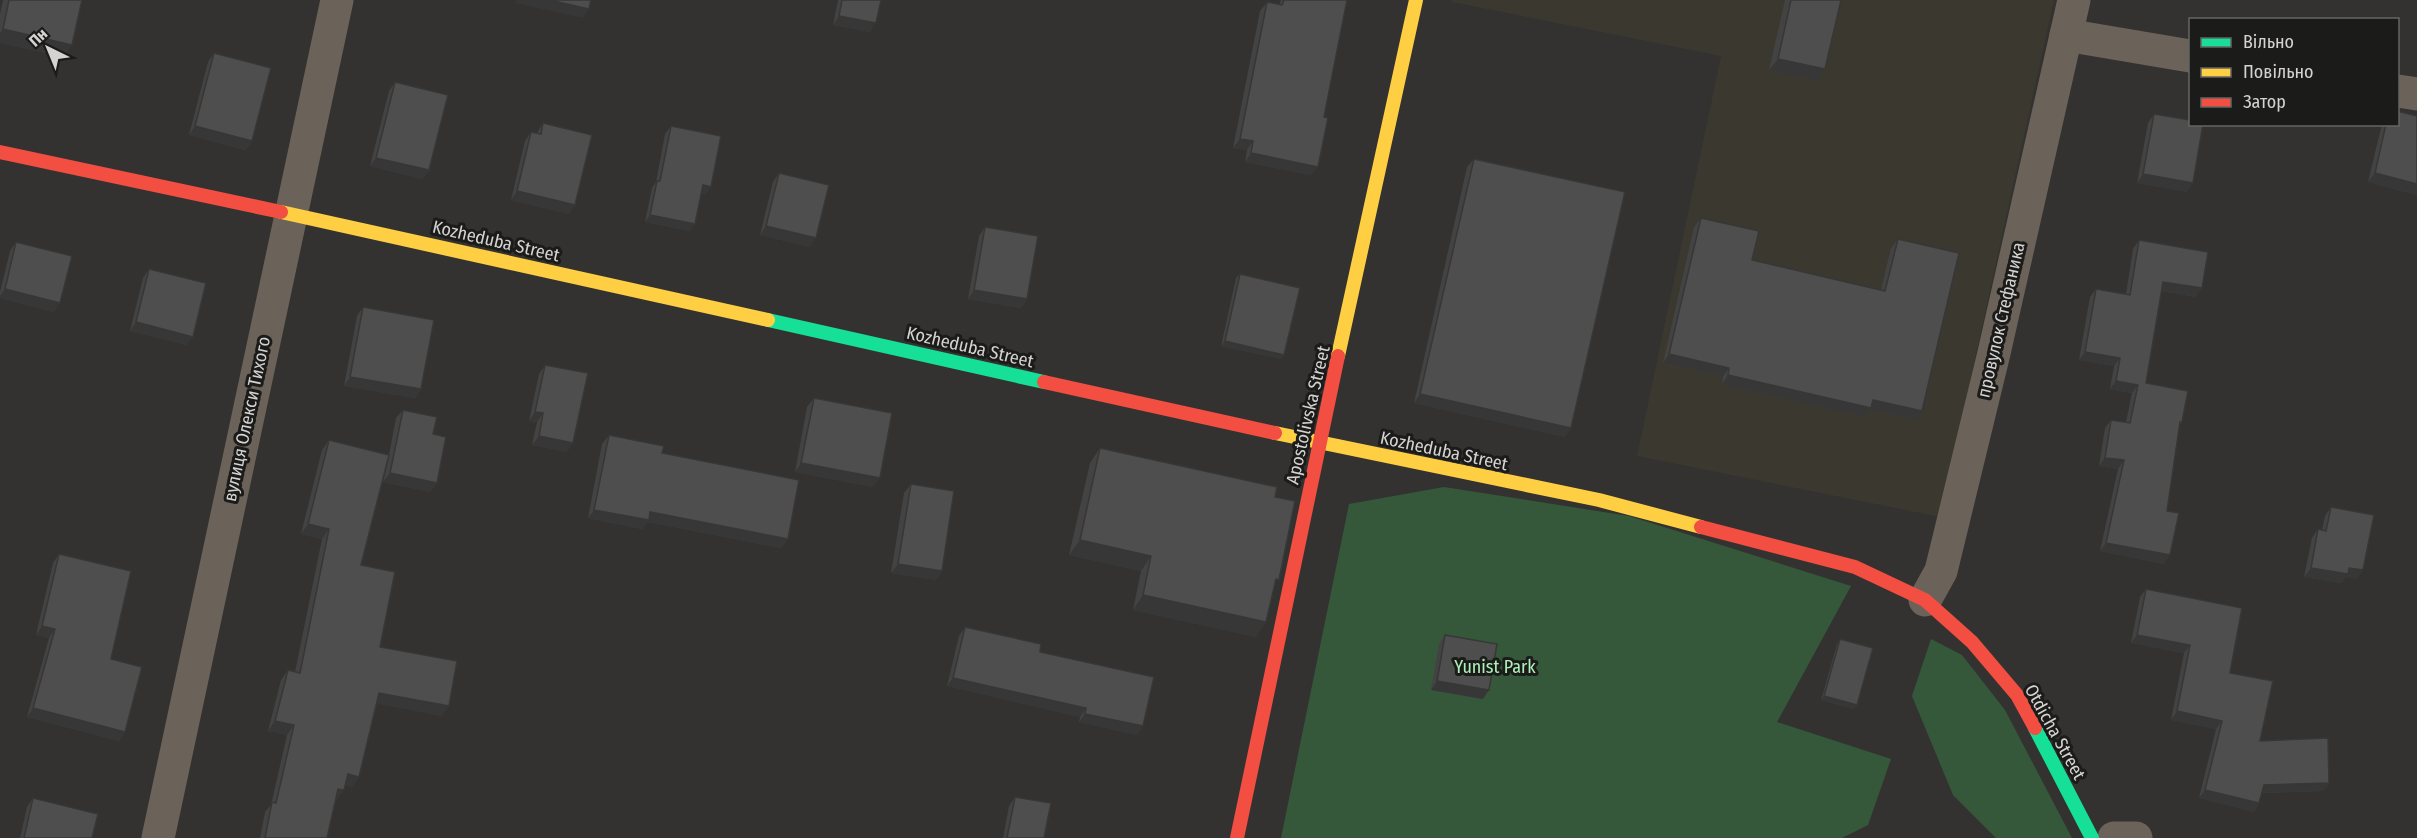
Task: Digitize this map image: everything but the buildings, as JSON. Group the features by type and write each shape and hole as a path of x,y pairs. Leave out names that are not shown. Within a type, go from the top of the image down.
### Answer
{"street":[{"name":"вулиця Олекси Тихого","path":"158,838 337,0"},
{"name":"Apostolivska Street","path":"1237,838 1319,443 1416,0"},
{"name":"провулок Стефаника","path":"1925,600 1941,571 2074,0"},
{"path":"2066,35 2189,56"},
{"path":"2399,91 2417,94"},
{"name":"Kozheduba Street","path":"0,152 291,214 1319,443 1599,500 1855,567 1925,600"},
{"name":"Otdicha Street","path":"1925,600 1972,642 2018,695 2092,838"},
{"path":"2114,838 2136,838"}],"shaded area":[{"path":"1452,0 2054,0 1940,517 1637,456 1721,56 1452,2"}],"green space":[{"name":"Yunist Park","path":"1444,487 1629,516 1851,586 1777,722 1891,759 1868,825 1842,838 1281,838 1349,504"},
{"path":"1931,639 1962,655 2005,710 2072,838 1996,838 1953,795 1912,696"}],"traffic: fast":[{"path":"768,320 1044,382"},
{"path":"2035,728 2092,838"}],"traffic: slow":[{"path":"1338,356 1416,0"},
{"path":"281,212 768,320"},
{"path":"1275,433 1599,500 1701,527"}],"traffic: jam":[{"path":"0,152 281,212"},
{"path":"1237,838 1338,356"},
{"path":"1044,382 1275,433"},
{"path":"1701,527 1855,567 1925,600 1972,642 2017,695 2035,728"}]}
